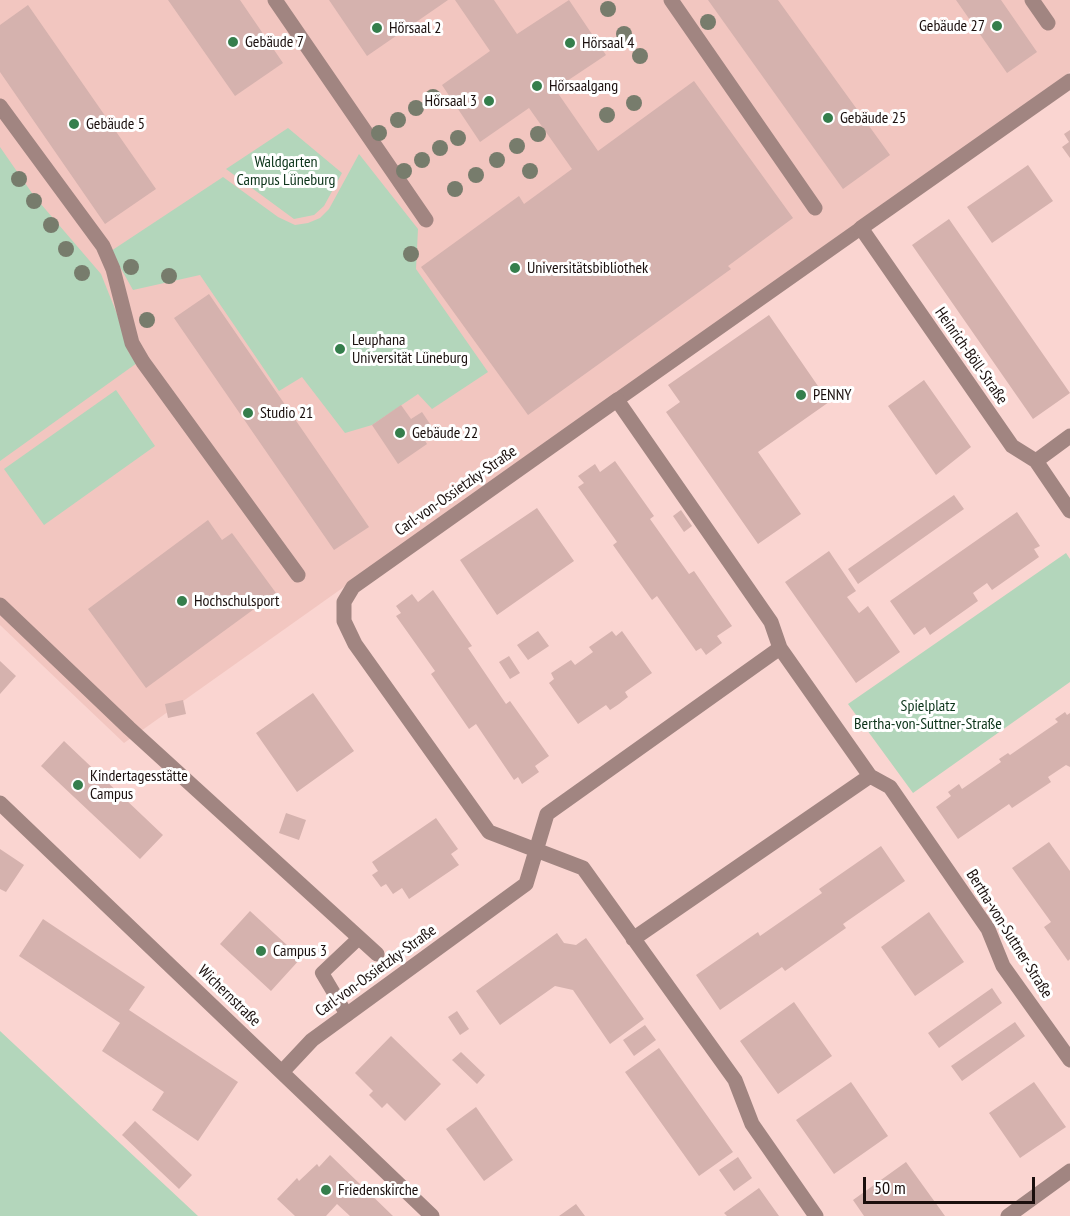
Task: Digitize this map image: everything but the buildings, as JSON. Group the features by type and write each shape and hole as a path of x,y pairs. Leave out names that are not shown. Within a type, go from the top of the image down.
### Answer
{"street":[{"path":"274,0 426,220"},
{"path":"671,0 814,208"},
{"path":"1032,0 1048,23"},
{"path":"861,228 1070,81"},
{"path":"0,106 103,246 132,343 143,362 298,575"},
{"name":"Heinrich-Böll-Straße","path":"861,228 1012,446 1036,461"},
{"path":"617,400 771,622 780,648"},
{"name":"Carl-von-Ossietzky-Straße","path":"536,850 489,832 355,644 344,621 344,602 353,587 617,400"},
{"path":"1070,436 1036,461 1070,511"},
{"path":"0,605 138,736 377,954"},
{"name":"Carl-von-Ossietzky-Straße","path":"282,1072 312,1040 526,884 547,814 780,648"},
{"name":"Bertha-von-Suttner-Straße","path":"780,648 870,776 890,787 905,808 988,929 1003,966 1070,1060"},
{"path":"633,939 870,776"},
{"name":"Wichernstraße","path":"0,803 432,1216"},
{"path":"536,850 583,868 735,1080 752,1124 816,1216"},
{"path":"1008,1216 1070,1171"}],"lane":[{"path":"617,400 861,228"},
{"path":"347,1015 322,973 359,938"}],"shaded area":[{"name":"Leuphana Universität Lüneburg","path":"0,0 1070,0 1070,72 124,743 0,625"}],"green space":[{"name":"Waldgarten Campus Lüneburg","path":"288,128 342,173 324,206 314,215 294,219 226,169"},
{"path":"0,147 34,196 101,274 129,353 137,363 0,461"},
{"path":"359,154 418,229 416,269 488,372 432,409 418,394 372,425 345,433 302,377 279,391 200,275 133,290 111,251 223,177 278,217 295,225 308,223 320,218 329,209"},
{"path":"116,390 155,446 44,525 4,469"},
{"name":"Spielplatz Bertha-von-Suttner-Straße","path":"1066,553 1070,559 1070,682 913,793 848,704"},
{"path":"0,1031 198,1216 0,1216"}],"place":[{"name":"Gebäude 27","path":"997,26"},
{"name":"Hörsaal 2","path":"377,28"},
{"name":"Gebäude 7","path":"233,42"},
{"name":"Hörsaal 4","path":"570,43"},
{"name":"Hörsaalgang","path":"537,86"},
{"name":"Hörsaal 3","path":"489,101"},
{"name":"Gebäude 25","path":"828,118"},
{"name":"Gebäude 5","path":"74,124"},
{"name":"Universitätsbibliothek","path":"515,268"},
{"name":"Leuphana Universität Lüneburg","path":"340,349"},
{"name":"PENNY","path":"801,395"},
{"name":"Studio 21","path":"248,413"},
{"name":"Gebäude 22","path":"400,433"},
{"name":"Hochschulsport","path":"182,601"},
{"name":"Kindertagesstätte Campus","path":"78,785"},
{"name":"Campus 3","path":"261,951"},
{"name":"Friedenskirche","path":"326,1190"}]}
